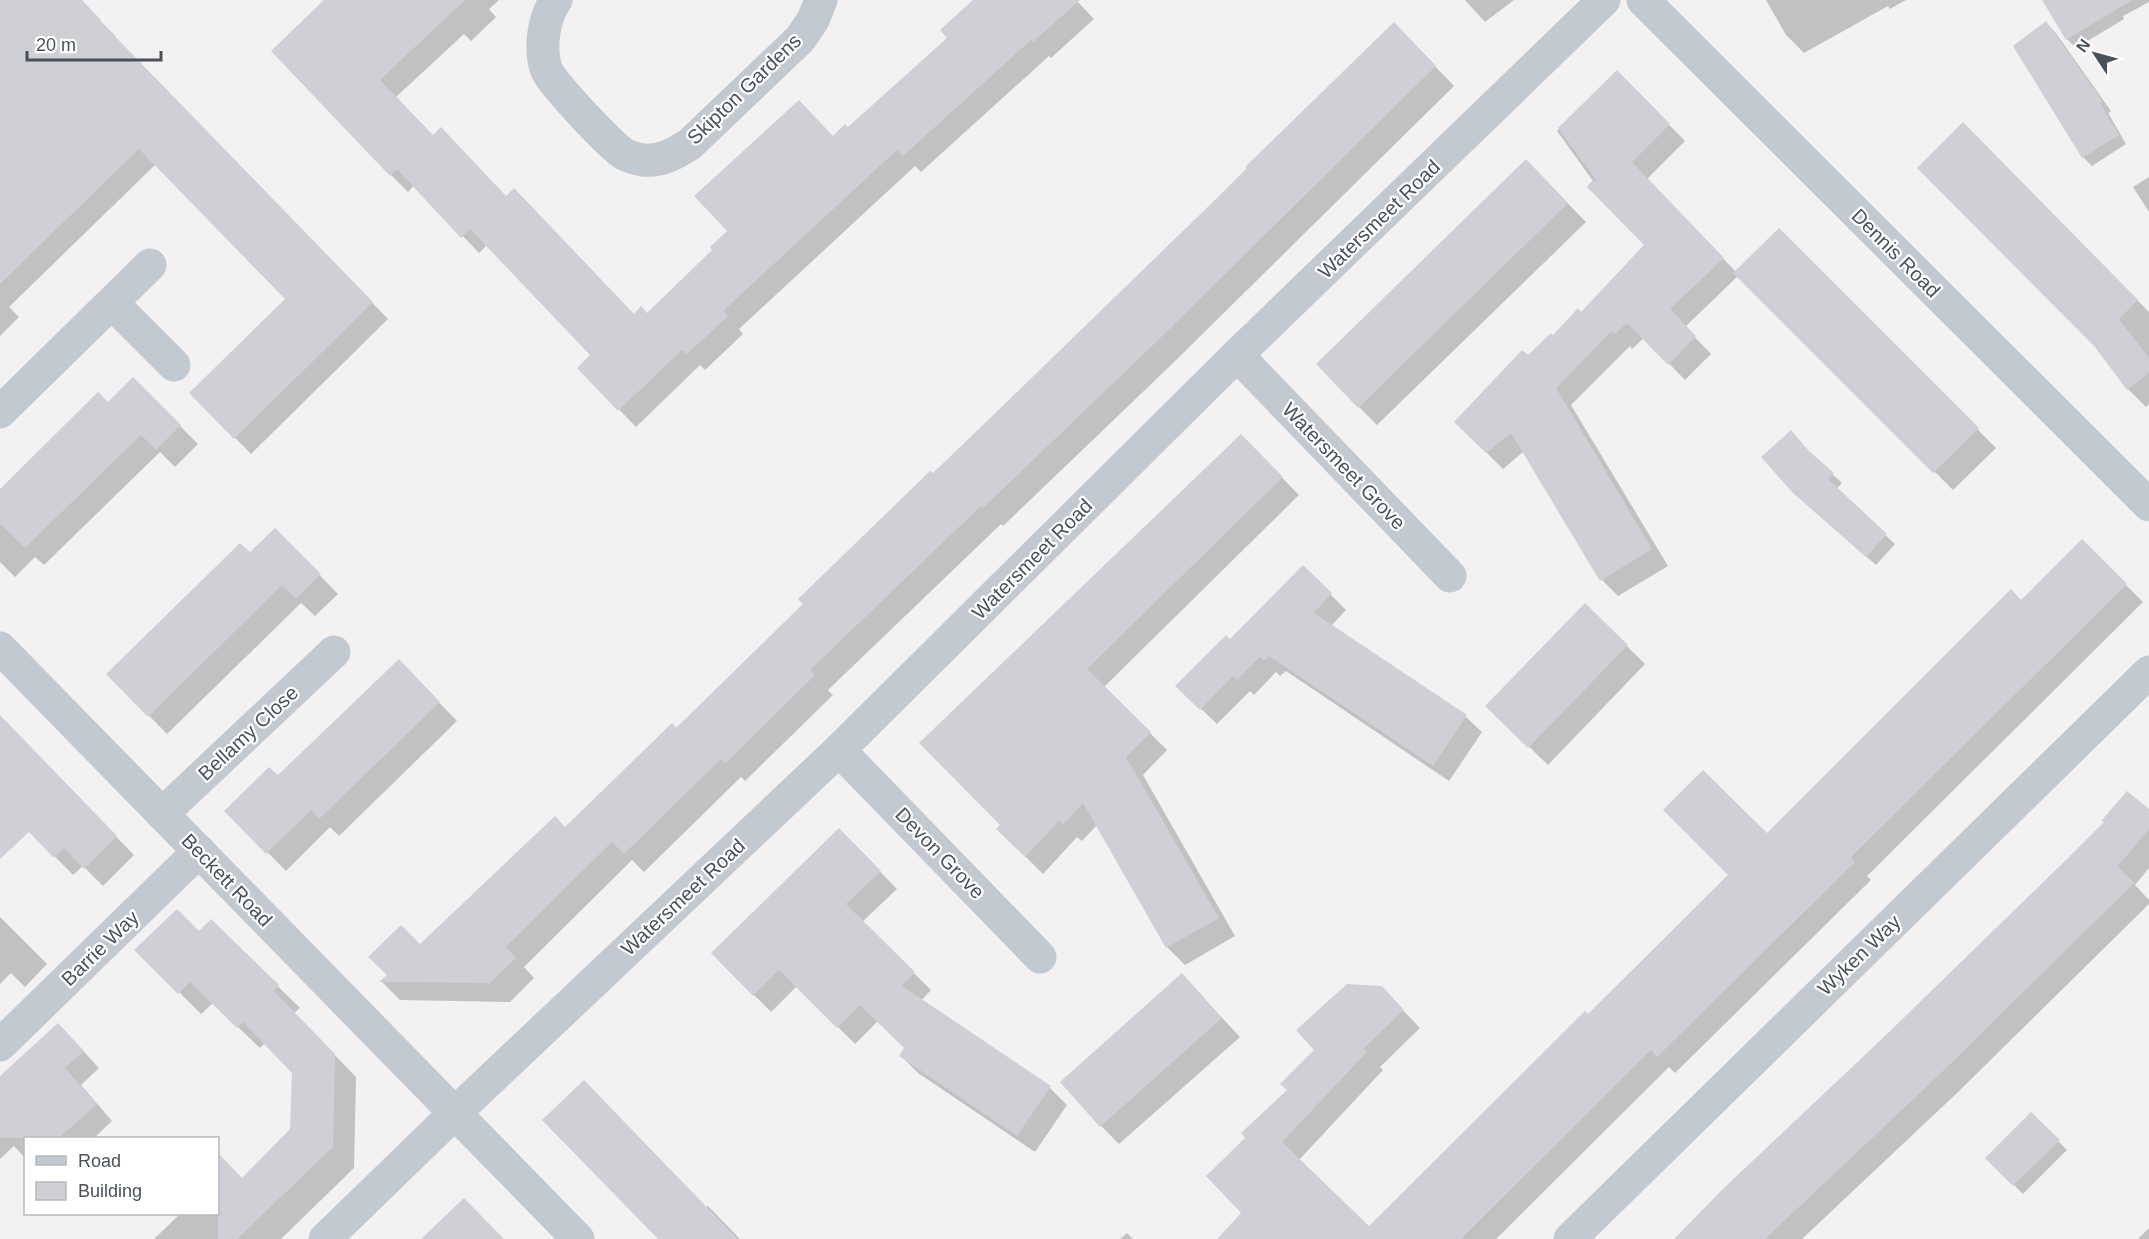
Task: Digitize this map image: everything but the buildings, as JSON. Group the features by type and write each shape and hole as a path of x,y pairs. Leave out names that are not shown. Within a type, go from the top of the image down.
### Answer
{"street":[{"name":"Skipton Gardens","path":"556,0 545,27 543,48 548,72 610,144 625,155 646,160 669,157 690,144 800,39 813,20 821,0"},
{"name":"Watersmeet Road","path":"325,1239 839,750 1238,355 1604,0"},
{"name":"Dennis Road","path":"1643,0 2149,505"},
{"path":"0,412 150,265"},
{"path":"111,303 174,365"},
{"name":"Watersmeet Grove","path":"1238,355 1450,576"},
{"name":"Beckett Road","path":"0,648 578,1239"},
{"name":"Bellamy Close","path":"162,814 334,652"},
{"name":"Wyken Way","path":"1570,1239 2149,672"},
{"name":"Devon Grove","path":"839,750 1040,957"},
{"name":"Barrie Way","path":"0,1045 199,851"}]}
